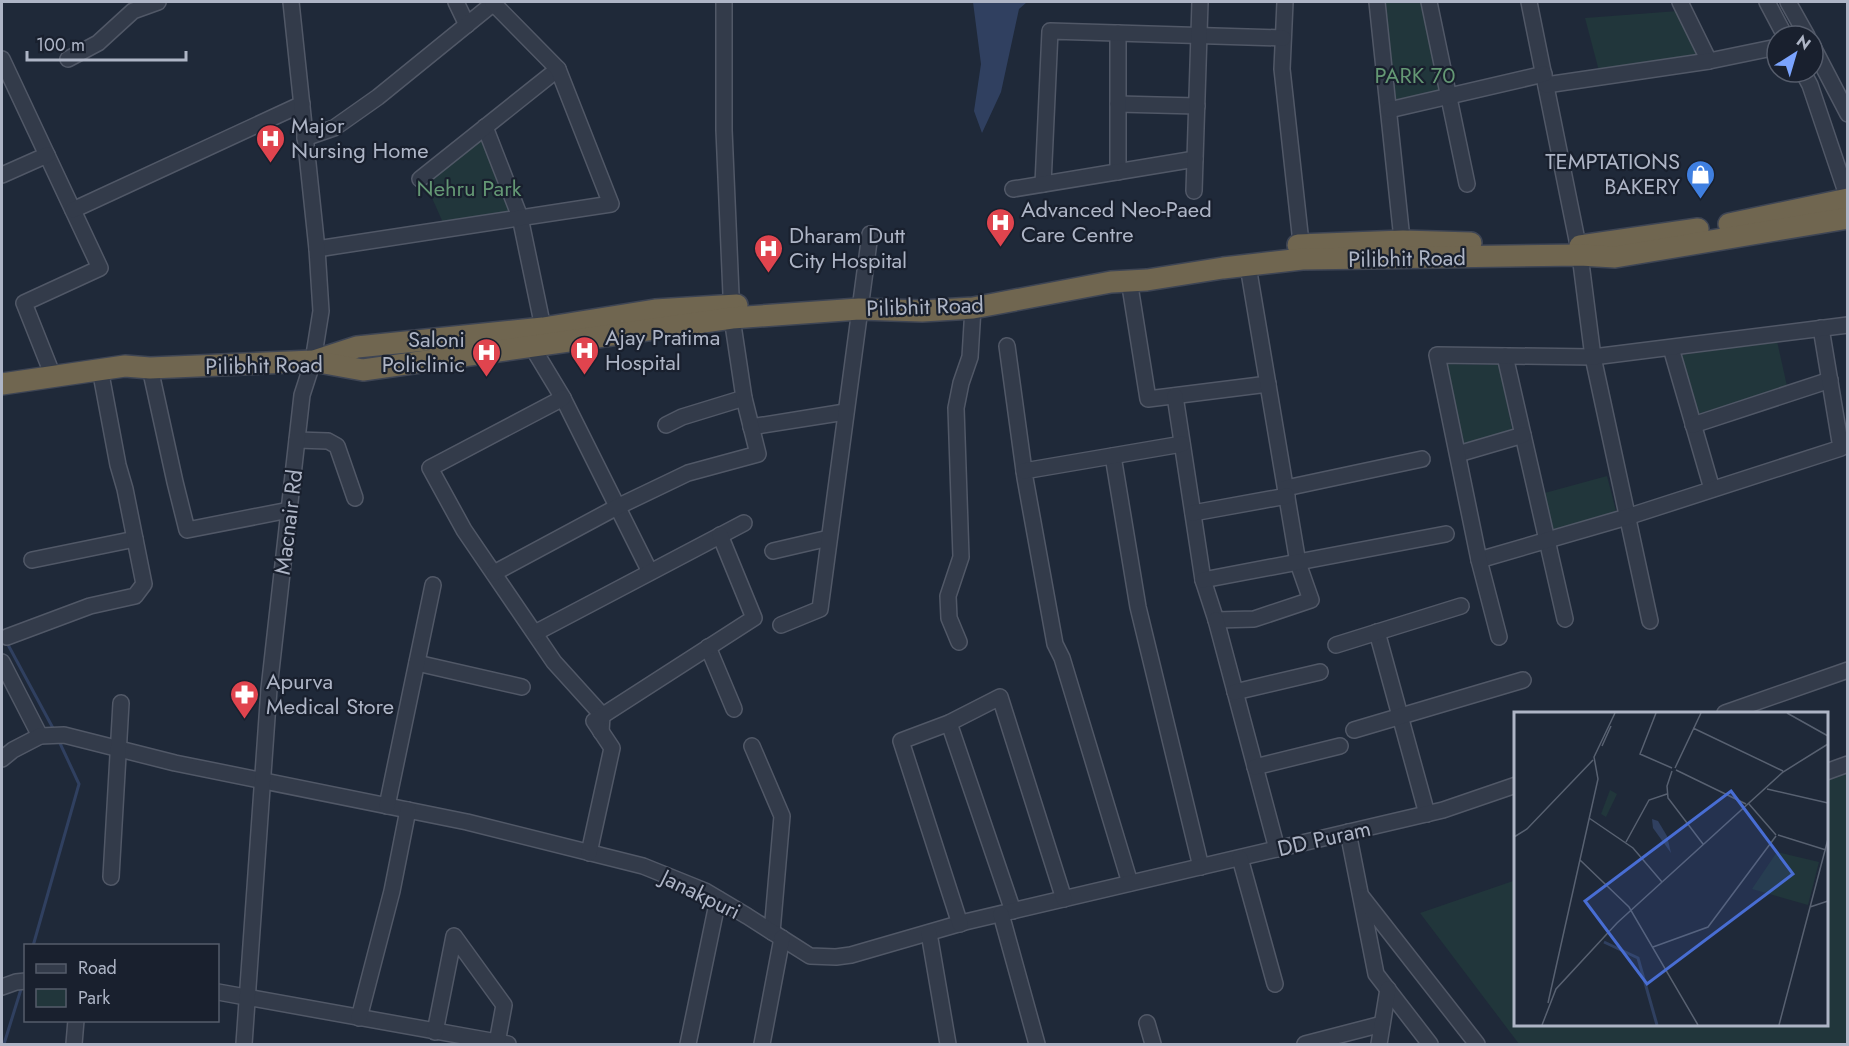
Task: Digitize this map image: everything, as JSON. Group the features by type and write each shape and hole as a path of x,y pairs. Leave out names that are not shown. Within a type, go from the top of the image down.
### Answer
{"highway":[{"path":"1579,251 1848,199"},
{"name":"Pilibhit Road","path":"2,384 125,366 150,368 313,361 357,347 540,339 731,311 859,304 922,310 973,308 1129,280 1147,280 1248,266 1302,252 1403,249 1579,251 1615,257 1848,218"},
{"path":"859,304 969,295 1302,252"}],"street":[{"path":"68,60 98,43 133,11 158,2"},
{"name":"Macnair Rd","path":"244,1044 268,689 302,395 313,361 321,311 317,249 291,2"},
{"path":"456,2 467,25"},
{"path":"306,138 334,128 378,98 494,2 558,69 611,204 317,249"},
{"path":"494,573 617,507 688,473 758,454 744,398 731,311 724,130 724,2"},
{"path":"1194,191 1200,2"},
{"path":"1285,2 1281,69 1302,252"},
{"path":"1377,2 1403,249"},
{"path":"1430,2 1467,184"},
{"path":"1530,2 1579,251 1593,357 1650,621"},
{"path":"1680,2 1708,61"},
{"path":"1767,2 1779,24"},
{"path":"1788,2 1800,24"},
{"path":"1043,184 1050,31 1283,38"},
{"path":"1118,33 1118,172"},
{"path":"1389,110 1545,80 1708,61 1765,49"},
{"path":"2,59 100,268 24,303 53,376"},
{"path":"420,179 558,69"},
{"path":"1825,70 1848,114"},
{"path":"1809,84 1848,199"},
{"path":"73,210 302,104"},
{"path":"1118,104 1197,106"},
{"path":"485,127 520,218 540,339 563,398 650,572"},
{"path":"2,175 47,154"},
{"path":"1013,189 1195,159"},
{"path":"781,625 820,609 870,234"},
{"path":"1216,620 1254,619 1311,600 1298,563 1248,266"},
{"path":"1129,280 1148,399 1268,384"},
{"path":"959,642 949,618 948,596 961,557 956,408 970,357 973,308"},
{"path":"1499,637 1479,560 1437,355 1593,357 1848,325"},
{"path":"1479,560 1627,517 1841,448 1821,328"},
{"path":"1007,346 1024,471 1055,644 1062,658 1130,883"},
{"path":"1671,348 1712,489"},
{"path":"1505,356 1565,619"},
{"path":"150,368 187,530 289,510"},
{"path":"7,637 90,606 135,596 144,584 100,369"},
{"path":"1694,425 1830,380"},
{"path":"1175,396 1203,580 1216,620 1277,849"},
{"path":"563,398 430,468 464,530 555,662 602,715"},
{"path":"666,425 682,417 744,398"},
{"path":"751,427 845,412"},
{"path":"1458,454 1523,435"},
{"path":"297,440 328,441 337,446 355,498"},
{"path":"1024,471 1182,444"},
{"path":"1113,456 1138,608 1201,867"},
{"path":"1193,513 1422,459"},
{"path":"535,633 744,523"},
{"path":"1203,580 1446,534"},
{"path":"589,853 612,748 594,721 754,618 720,535"},
{"path":"773,551 829,538"},
{"path":"32,560 135,539"},
{"path":"387,806 433,585"},
{"path":"1336,645 1461,606"},
{"path":"1377,632 1428,813"},
{"path":"708,647 734,708"},
{"path":"2,662 51,735 13,750 2,759"},
{"path":"417,663 522,687"},
{"path":"1731,712 1757,708 1848,670"},
{"path":"1235,692 1320,672"},
{"path":"1354,730 1522,680"},
{"path":"960,924 902,741 949,723 1000,697 1064,899"},
{"path":"111,877 121,703"},
{"path":"949,723 1007,912 1037,1044"},
{"name":"Janakpuri","path":"51,735 119,748 175,763 467,822 644,866 718,899 810,956 851,955 960,924 1130,883"},
{"path":"752,746 782,816 777,935 762,1044"},
{"path":"1255,767 1340,746"},
{"path":"1828,772 1848,764"},
{"name":"DD Puram","path":"1130,883 1428,813 1514,786"},
{"path":"359,1018 392,891 408,810"},
{"path":"1348,832 1376,974 1430,1044"},
{"path":"1240,858 1275,984"},
{"path":"1361,894 1477,1044"},
{"path":"688,1044 718,899"},
{"path":"929,933 948,1044"},
{"path":"219,992 248,998 435,1032 503,1044 504,1005 454,936 435,1032"},
{"path":"1379,1044 1388,989"},
{"path":"74,1044 76,1022"},
{"path":"1147,1023 1154,1044"},
{"path":"1305,1044 1382,1023"}],"green space":[{"name":"PARK 70","path":"1386,2 1425,2 1443,94 1394,103"},
{"path":"1678,11 1699,56 1599,71 1585,18"},
{"name":"Nehru Park","path":"483,135 516,215 444,225 425,182"},
{"path":"1777,341 1787,386 1698,414 1682,355"},
{"path":"1443,364 1499,365 1512,429 1459,448"},
{"path":"1607,476 1616,511 1551,531 1541,494"},
{"path":"1847,771 1847,1044 1519,1044 1420,913 1514,881 1514,1025 1828,1025 1828,778"}],"water":[{"path":"973,2 1027,2 1019,9 1001,92 982,133 974,111 981,64"}],"waterway":[{"path":"6,641 54,730"},
{"path":"34,944 79,784 58,739"},
{"path":"4,1044 22,986"}],"place":[{"name":"Major Nursing Home","path":"270,164"},
{"name":"TEMPTATIONS BAKERY","path":"1701,200"},
{"name":"Advanced Neo-Paed Care Centre","path":"1000,248"},
{"name":"Dharam Dutt City Hospital","path":"768,274"},
{"name":"Ajay Pratima Hospital","path":"584,376"},
{"name":"Saloni Policlinic","path":"486,378"},
{"name":"Apurva Medical Store","path":"245,720"}]}
